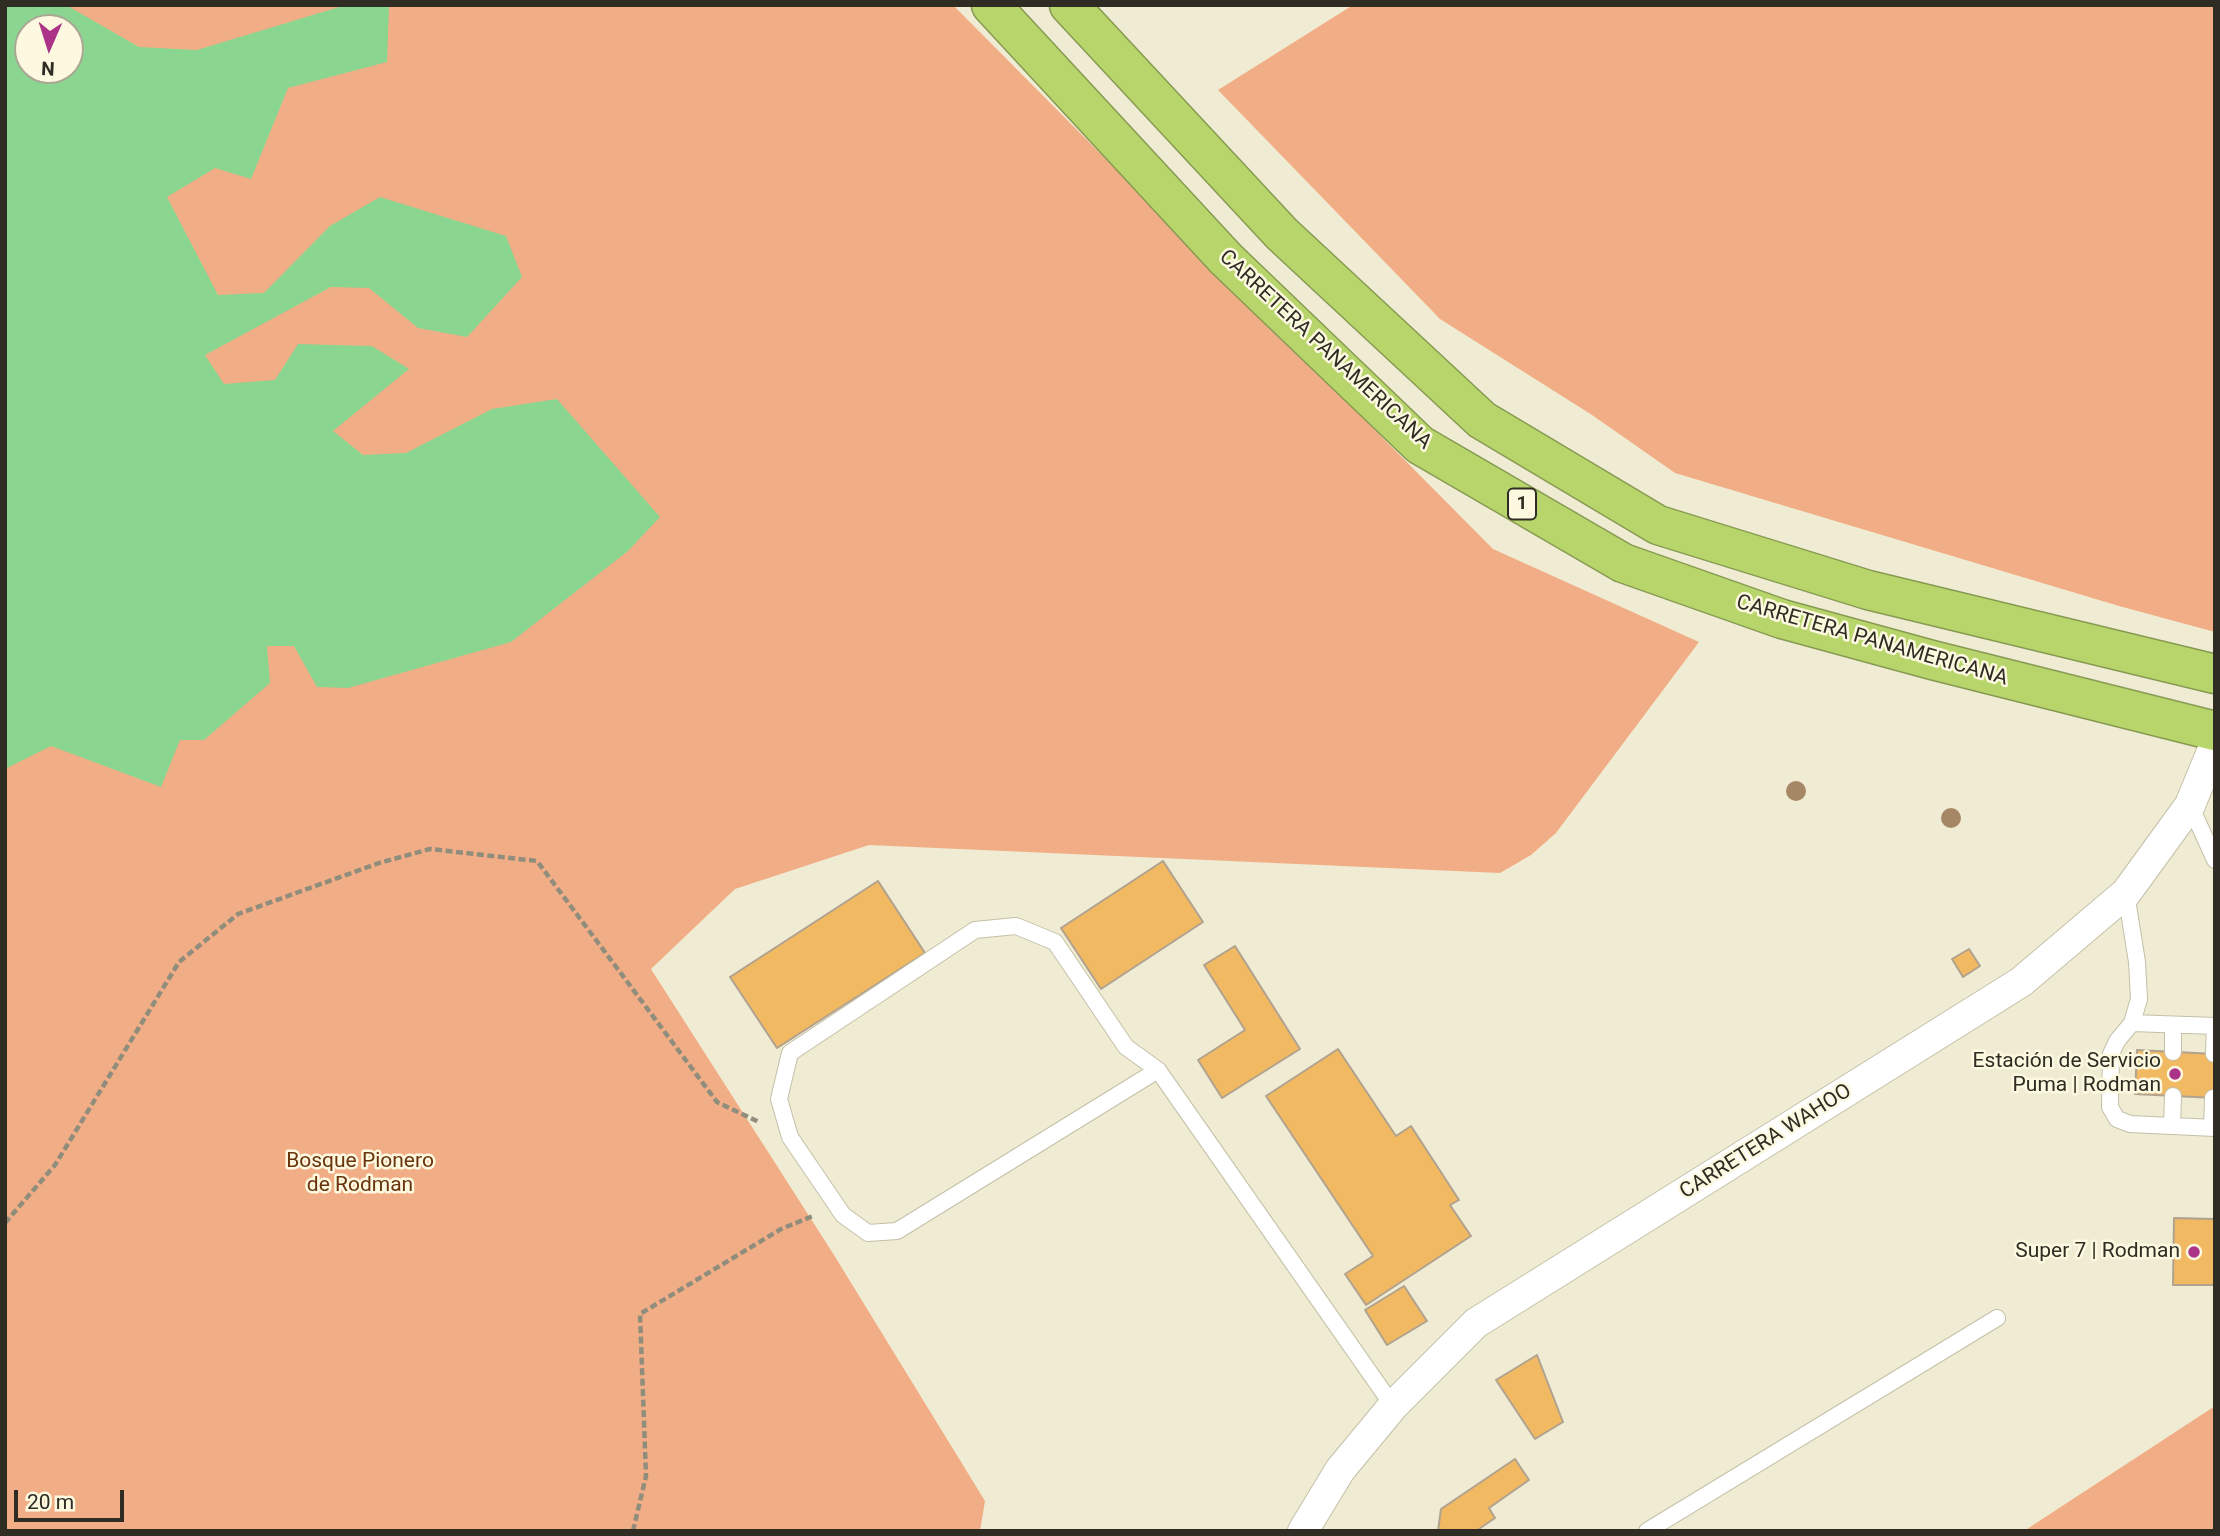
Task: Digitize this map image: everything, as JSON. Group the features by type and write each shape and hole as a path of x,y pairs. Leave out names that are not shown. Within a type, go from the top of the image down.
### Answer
{"highway":[{"name":"CARRETERA PANAMERICANA","path":"991,5 1226,259 1420,445 1623,563 1782,619 1932,660 2215,731"},
{"name":"1","path":"1069,5 1282,234 1482,421 1658,525 1868,590 2215,674"}],"street":[{"name":"CARRETERA WAHOO","path":"1303,1531 1340,1470 1392,1406 1476,1323 2021,982 2126,893 2190,805 2215,744"}],"lane":[{"path":"2190,805 2215,860"},
{"path":"2126,893 2139,999 2132,1023 2117,1041 2111,1054 2110,1107 2117,1119 2130,1124 2213,1128 2213,1098"},
{"path":"1158,1070 897,1231 868,1233 843,1215 790,1137 779,1099 790,1053 975,930 1016,926 1055,942 1126,1047 1158,1070 1392,1406"},
{"path":"2132,1023 2215,1026 2214,1054"},
{"path":"2173,1025 2173,1052"},
{"path":"2172,1126 2173,1096"},
{"path":"1647,1531 1997,1318"}],"path":[{"path":"5,1223 55,1165 179,962 238,914 379,863 430,849 537,861 717,1102 790,1137"},
{"path":"633,1531 646,1476 640,1314 780,1229 837,1207"}],"green space":[{"name":"Bosque Pionero de Rodman","path":"5,5 953,5 1493,549 1699,642 1556,833 1531,855 1500,873 869,845 735,889 651,969 834,1255 985,1501 980,1531 5,1531"},
{"path":"1353,5 2215,5 2215,632 2119,606 1675,473 1592,415 1440,319 1218,90"},
{"path":"2215,1406 2215,1531 2024,1531"}],"shaded area":[{"path":"5,5 66,5 82,14 14,14 14,84 84,84 84,15 139,47 197,50 346,5 389,5 387,62 288,88 251,179 215,168 167,197 218,295 264,293 330,226 380,197 506,236 522,277 467,337 418,328 369,288 331,287 205,355 224,384 275,380 298,344 372,346 409,369 333,431 363,455 406,453 492,409 557,399 660,517 628,551 511,642 348,688 317,687 294,646 267,646 270,683 204,740 180,740 161,787 51,746 5,769"}],"building":[{"path":"1163,861 1203,922 1101,989 1061,928"},
{"path":"878,881 925,953 777,1048 730,977"},
{"path":"1235,946 1300,1049 1222,1098 1198,1060 1245,1030 1204,965"},
{"path":"1969,949 1980,966 1963,977 1952,959"},
{"path":"1338,1049 1396,1136 1411,1126 1459,1200 1450,1205 1471,1236 1366,1305 1345,1274 1373,1256 1266,1096"},
{"name":"Estación de Servicio Puma | Rodman","path":"2137,1050 2215,1054 2215,1098 2135,1094"},
{"name":"Super 7 | Rodman","path":"2174,1218 2215,1219 2215,1285 2173,1285"},
{"path":"1404,1286 1427,1321 1387,1345 1365,1310"},
{"path":"1537,1355 1563,1422 1535,1439 1496,1380"},
{"path":"1515,1459 1529,1480 1489,1508 1495,1518 1476,1531 1438,1531 1441,1509"}],"place":[{"name":"Estación de Servicio Puma | Rodman","path":"2175,1074"},
{"name":"Super 7 | Rodman","path":"2194,1252"}]}
